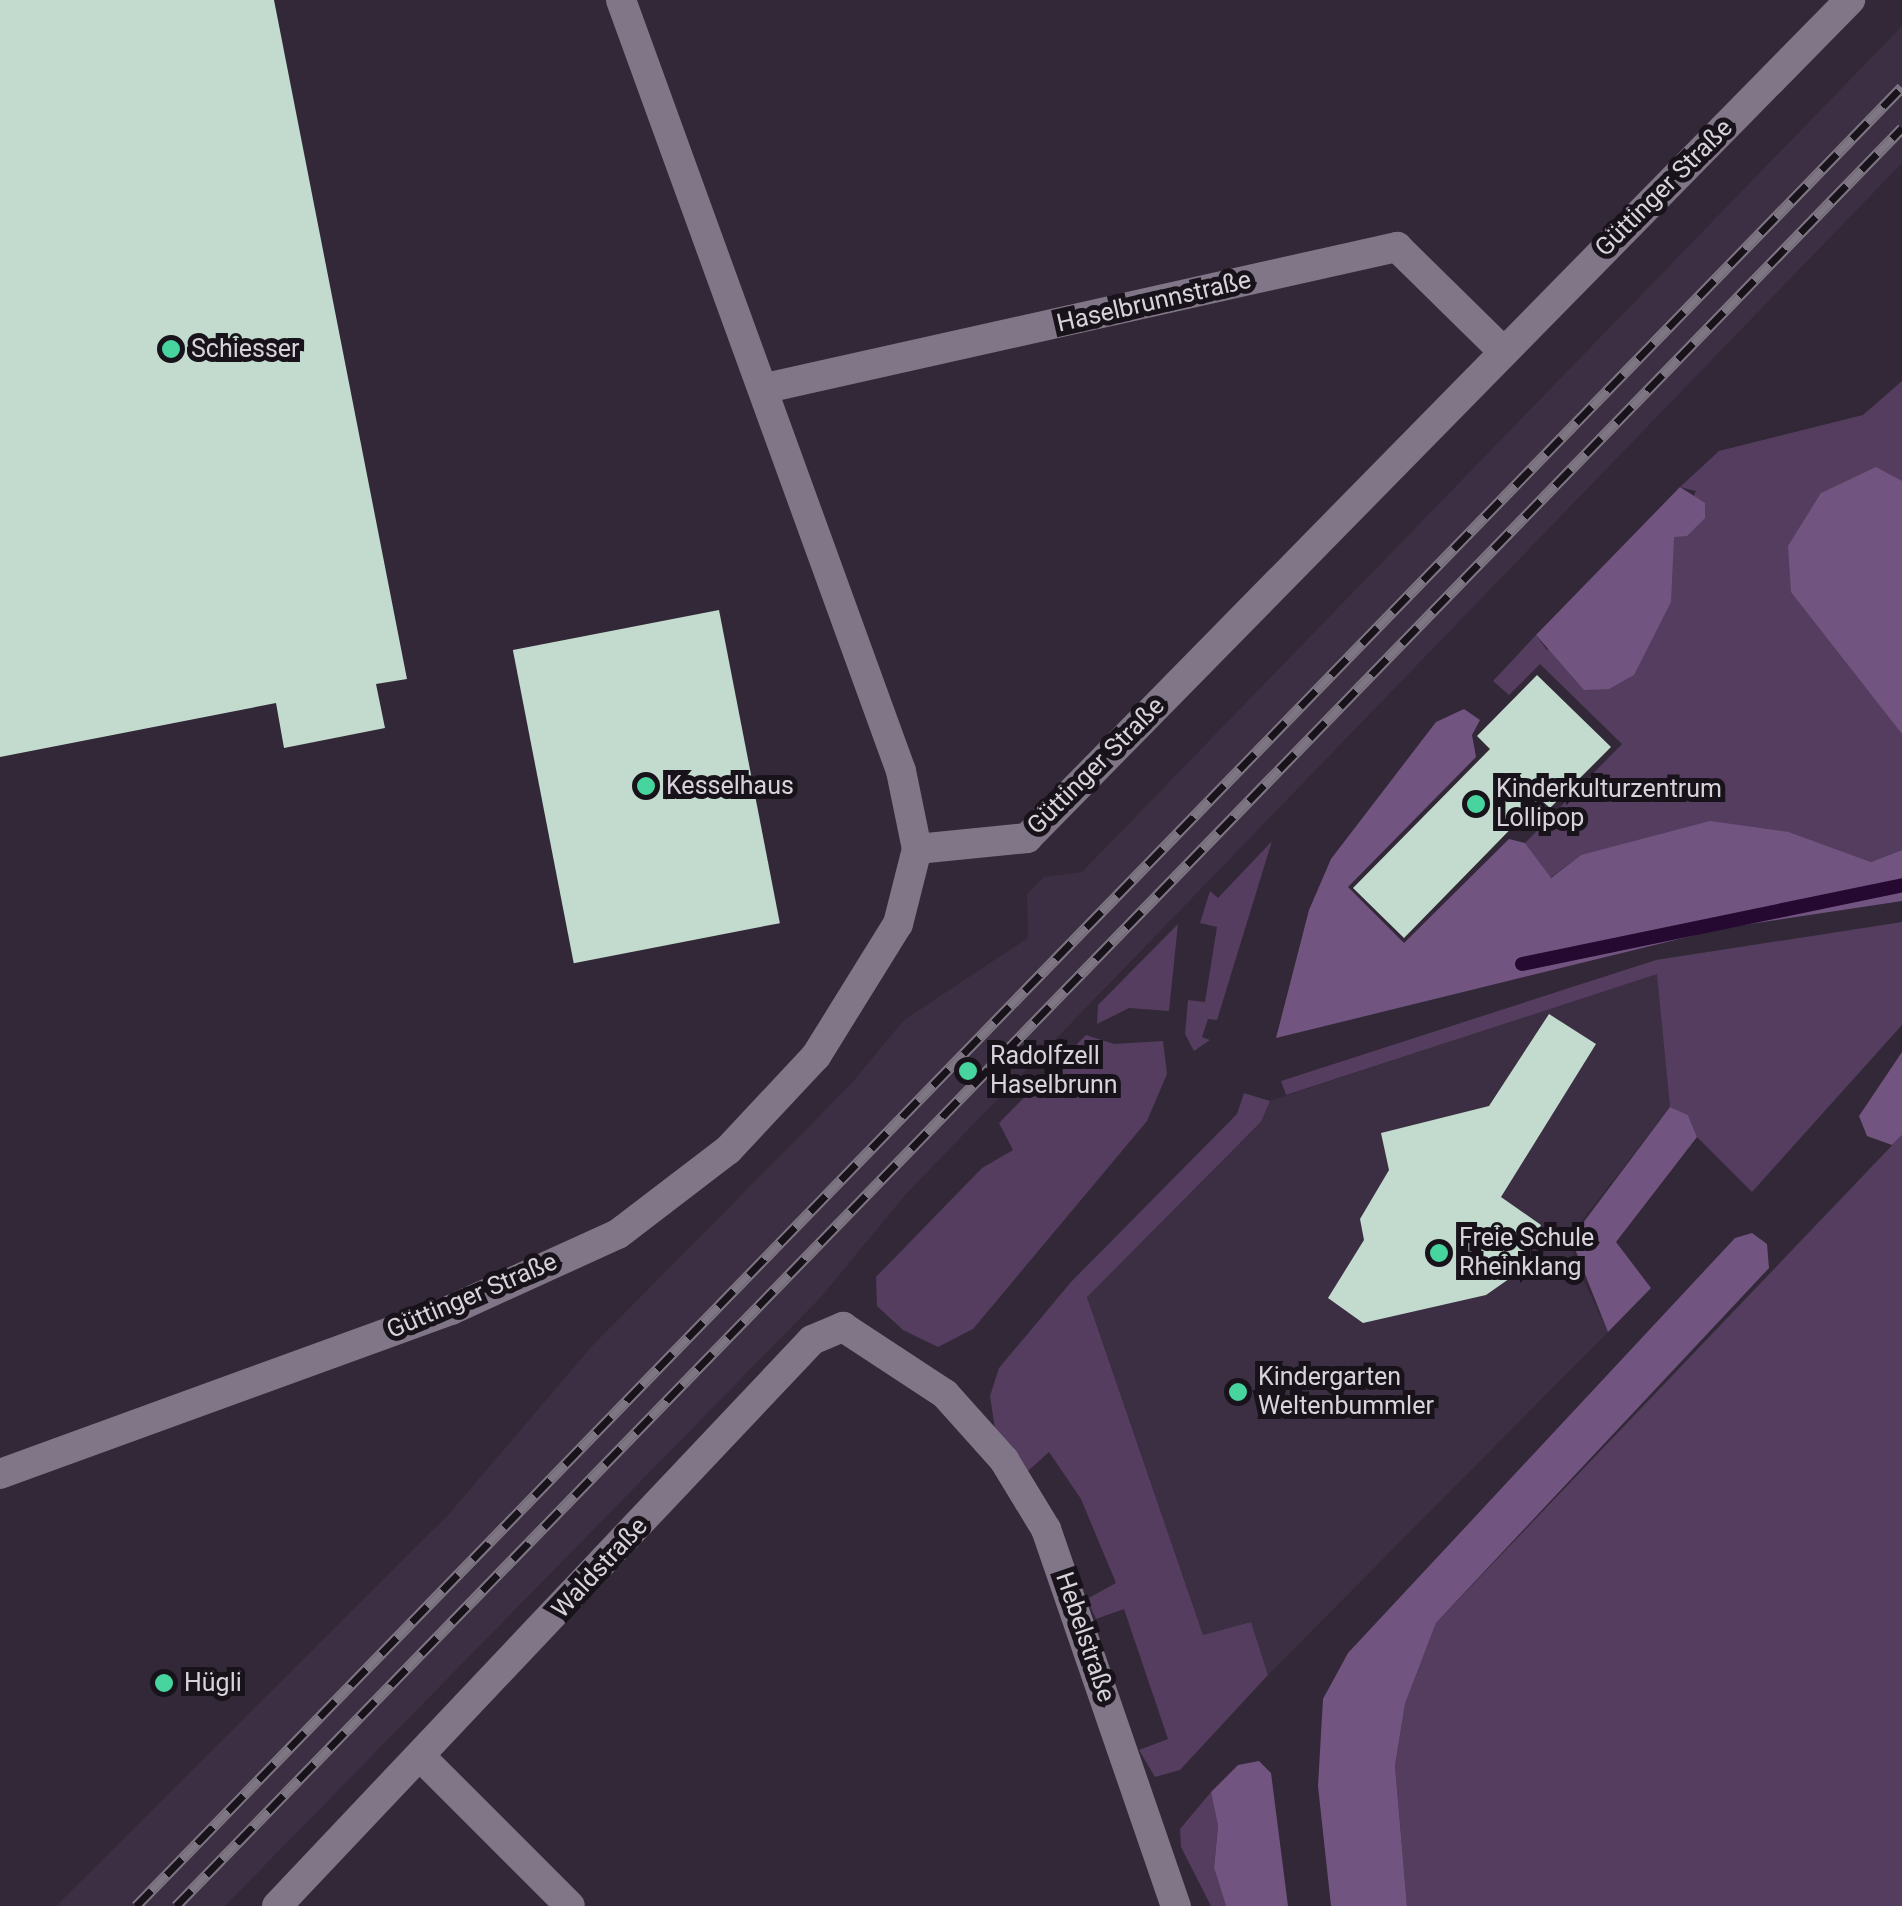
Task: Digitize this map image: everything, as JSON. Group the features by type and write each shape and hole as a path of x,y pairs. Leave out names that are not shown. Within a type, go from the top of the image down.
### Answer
{"street":[{"path":"621,0 766,388 901,771 917,849"},
{"name":"Güttinger Straße","path":"0,1474 451,1310 618,1234 728,1150 816,1056 898,924 917,849 1027,838 1850,0"},
{"name":"Haselbrunnstraße","path":"766,388 1397,247 1503,351"},
{"name":"Waldstraße","path":"277,1906 422,1758 812,1340 843,1327 945,1394"},
{"name":"Hebelstraße","path":"945,1394 1004,1460 1046,1529 1176,1906"},
{"path":"422,1758 570,1906"}],"shaded area":[{"path":"1902,26 1902,163 906,1194 821,1297 225,1906 56,1906 448,1515 593,1345 851,1084 904,1020 1028,938 1027,894 1044,877 1082,872"},
{"path":"1902,381 1902,850 1871,862 1789,832 1581,855 1550,878 1525,843 1622,744 1540,664 1509,695 1493,681 1536,635 1547,650 1674,537 1696,491 1680,487 1719,451 1863,415"},
{"path":"1876,467 1902,481 1902,734 1791,592 1788,546 1821,493"},
{"path":"1680,487 1705,503 1705,518 1687,536 1674,537 1671,602 1634,675 1609,689 1584,690 1536,635"},
{"path":"1464,709 1480,720 1472,735 1476,757 1348,887 1404,943 1509,839 1525,843 1551,878 1581,855 1710,821 1789,832 1871,862 1902,850 1902,901 1724,928 1276,1038 1309,910 1331,859 1436,722"},
{"path":"1272,841 1217,1020 1208,1019 1202,1037 1210,1040 1194,1051 1185,1034 1188,1000 1205,1002 1217,927 1200,923 1210,891 1218,898"},
{"path":"1902,922 1902,1025 1752,1192 1697,1137 1688,1115 1670,1107 1657,974 1286,1095 1281,1081 1656,960"},
{"path":"1178,924 1169,1011 1129,1008 1097,1024 1098,1005"},
{"path":"1658,973 1670,1107 1574,1231 1573,1258 1608,1332 1268,1675 1251,1622 1203,1635 1087,1296 1261,1123 1270,1101"},
{"path":"1086,1035 1114,1044 1163,1041 1167,1074 1147,1121 973,1329 938,1347 903,1330 877,1306 876,1277 982,1168 1013,1150 999,1123"},
{"path":"1902,1052 1902,1135 1892,1145 1867,1136 1859,1116"},
{"path":"1244,1093 1270,1101 1261,1122 1087,1297 1203,1635 1251,1622 1268,1675 1180,1770 1155,1777 1139,1750 1168,1739 1124,1609 1096,1619 1087,1599 1116,1583 1081,1499 1049,1452 1028,1471 995,1429 990,1396 999,1368 1071,1282 1237,1114"},
{"path":"1670,1107 1688,1115 1697,1137 1616,1242 1651,1288 1608,1332 1571,1239"},
{"path":"1902,1135 1902,1906 1407,1906 1395,1766 1405,1704 1436,1623"},
{"path":"1752,1233 1767,1244 1769,1268 1436,1623 1405,1704 1395,1766 1407,1906 1331,1906 1318,1786 1323,1699 1348,1653 1735,1238"},
{"path":"1259,1761 1271,1773 1288,1906 1226,1906 1214,1868 1218,1826 1211,1792 1238,1765"},
{"path":"1211,1792 1218,1826 1214,1868 1226,1906 1211,1906 1181,1847 1180,1829"}],"building":[{"name":"Schiesser","path":"0,0 274,0 407,679 376,684 385,728 284,748 276,703 0,757"},
{"name":"Kesselhaus","path":"719,610 780,923 574,963 513,650"},
{"name":"Kinderkulturzentrum Lollipop","path":"1537,675 1611,747 1550,808 1540,799 1404,938 1353,888 1490,749 1477,736"},
{"name":"Freie Schule Rheinklang","path":"1549,1014 1596,1044 1501,1197 1541,1225 1516,1274 1486,1295 1363,1323 1328,1298 1364,1240 1360,1219 1389,1170 1381,1133 1489,1106"}],"waterway":[{"path":"1522,964 1902,885"}],"railway":[{"path":"136,1906 1902,87"},
{"path":"176,1906 1902,128"}],"place":[{"name":"Schiesser","path":"171,349"},
{"name":"Kesselhaus","path":"646,786"},
{"name":"Kinderkulturzentrum Lollipop","path":"1476,804"},
{"name":"Radolfzell Haselbrunn","path":"968,1071"},
{"name":"Freie Schule Rheinklang","path":"1439,1253"},
{"name":"Kindergarten Weltenbummler","path":"1238,1392"},
{"name":"Hügli","path":"164,1683"}]}
